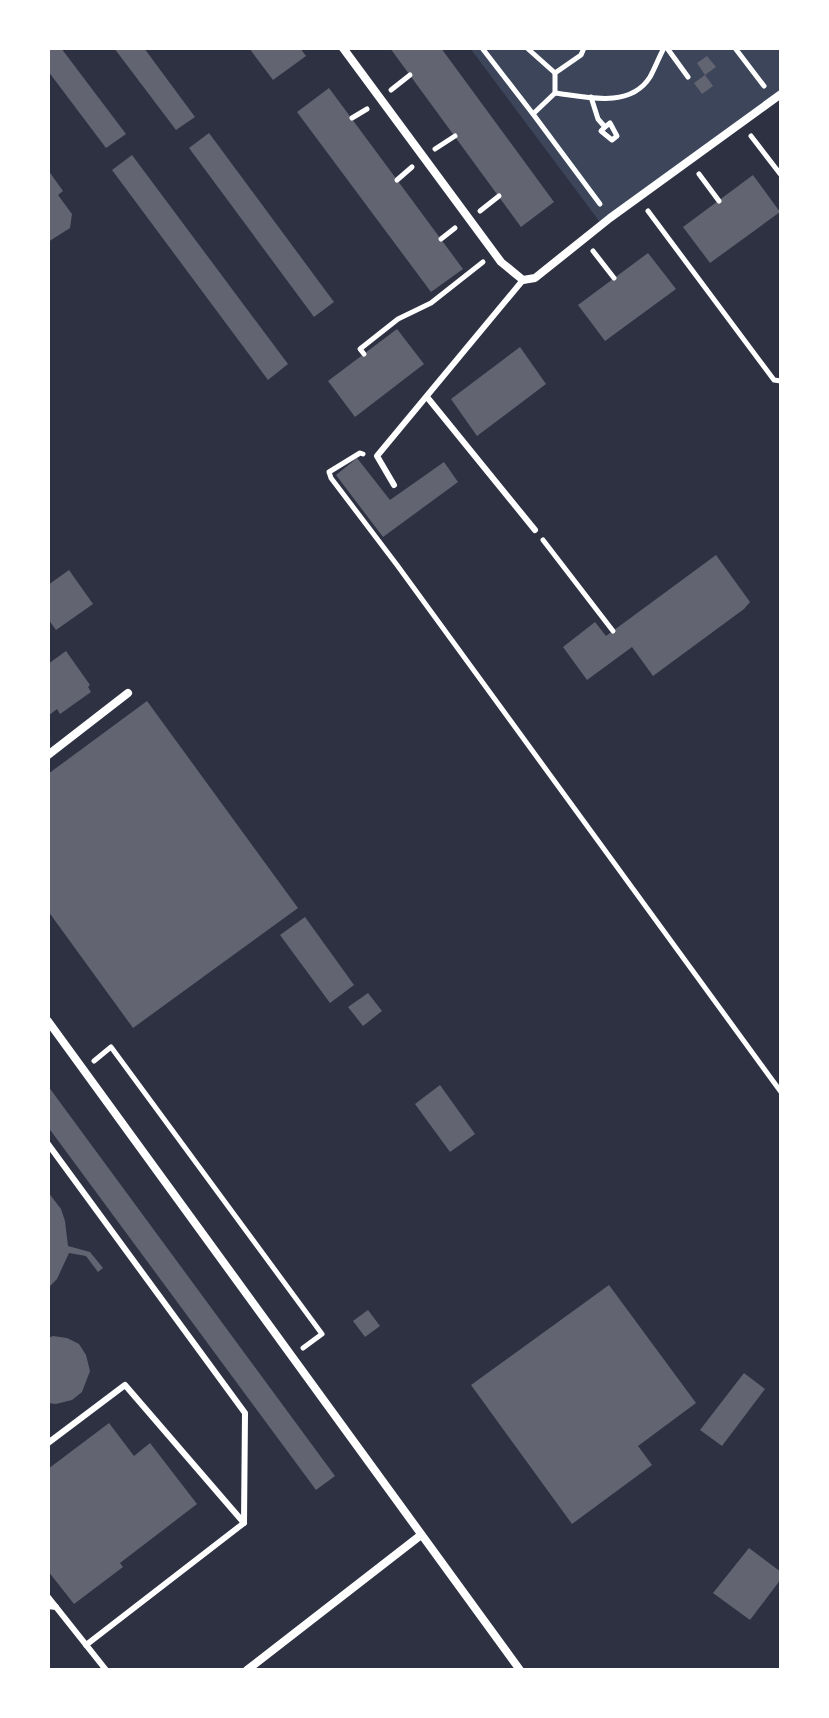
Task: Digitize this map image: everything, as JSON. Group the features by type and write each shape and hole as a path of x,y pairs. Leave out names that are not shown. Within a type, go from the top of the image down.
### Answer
{"street":[{"path":"343,48 501,262 523,280 535,278 610,218 777,97"},
{"path":"48,755 128,693"},
{"path":"48,1021 520,1670"},
{"path":"247,1670 421,1535"}],"lane":[{"path":"394,485 377,456 523,280"},
{"path":"427,397 535,530"},
{"path":"48,1144 245,1413 244,1523"},
{"path":"48,1443 125,1385 244,1523"},
{"path":"86,1645 244,1523"},
{"path":"48,1597 52,1607 106,1670"}],"path":[{"path":"482,48 610,218"},
{"path":"527,48 555,73 555,93 533,114"},
{"path":"555,73 581,55 584,48"},
{"path":"555,93 607,99 629,96 649,80 665,48 688,77"},
{"path":"735,48 777,97"},
{"path":"390,90 410,75"},
{"path":"591,97 598,119 605,127"},
{"path":"751,135 781,175"},
{"path":"434,150 455,136"},
{"path":"699,173 719,201"},
{"path":"479,211 499,196"},
{"path":"647,210 774,380 781,381"},
{"path":"593,250 614,278"},
{"path":"364,354 360,349 398,319 431,303 486,259"},
{"path":"377,456 360,453 329,472 331,478 781,1092"},
{"path":"535,530 613,631"},
{"path":"83,1069 111,1047 322,1334 303,1348"}],"shaded area":[{"path":"470,48 777,48 781,53 781,94 602,225"}],"building":[{"path":"48,48 61,48 126,134 106,148 48,71"},
{"path":"114,48 144,48 195,117 176,130"},
{"path":"249,48 300,48 306,56 273,80"},
{"path":"390,48 441,48 554,202 521,227"},
{"path":"707,56 716,67 705,75 697,63"},
{"path":"705,75 713,86 702,94 694,83"},
{"path":"329,88 463,269 431,292 297,112"},
{"path":"209,133 334,302 314,317 189,148"},
{"path":"132,155 288,364 268,380 112,170"},
{"path":"48,170 63,191 58,195 72,214 70,228 48,242"},
{"path":"753,175 780,212 710,263 683,227"},
{"path":"648,253 676,289 605,341 578,305"},
{"path":"397,329 424,364 355,417 328,381"},
{"path":"520,347 546,384 477,436 451,399"},
{"path":"357,458 390,500 444,462 458,482 383,537 336,475"},
{"path":"716,555 750,602 744,609 653,676 632,647 587,680 563,647 595,622 606,636"},
{"path":"69,570 93,604 56,630 48,619 48,585"},
{"path":"66,651 90,685 91,692 60,714 57,709 48,716 48,664"},
{"path":"147,701 298,908 133,1028 48,911 48,774"},
{"path":"305,917 354,985 330,1003 280,935"},
{"path":"368,993 382,1011 363,1026 348,1007"},
{"path":"440,1085 475,1134 450,1152 415,1104"},
{"path":"48,1086 335,1476 316,1490 48,1127"},
{"path":"48,1192 61,1209 68,1246 90,1252 103,1268 98,1272 86,1256 69,1253 57,1279 48,1288"},
{"path":"609,1285 696,1403 638,1446 652,1465 572,1524 471,1385"},
{"path":"368,1310 380,1326 365,1337 353,1321"},
{"path":"53,1336 79,1344 90,1371 82,1392 72,1400 56,1404 48,1403 48,1338"},
{"path":"744,1373 765,1389 722,1446 700,1430"},
{"path":"109,1423 134,1456 150,1443 197,1504 120,1563 123,1567 74,1604 48,1571 48,1469"},
{"path":"749,1548 781,1572 781,1579 750,1620 713,1593"}]}
